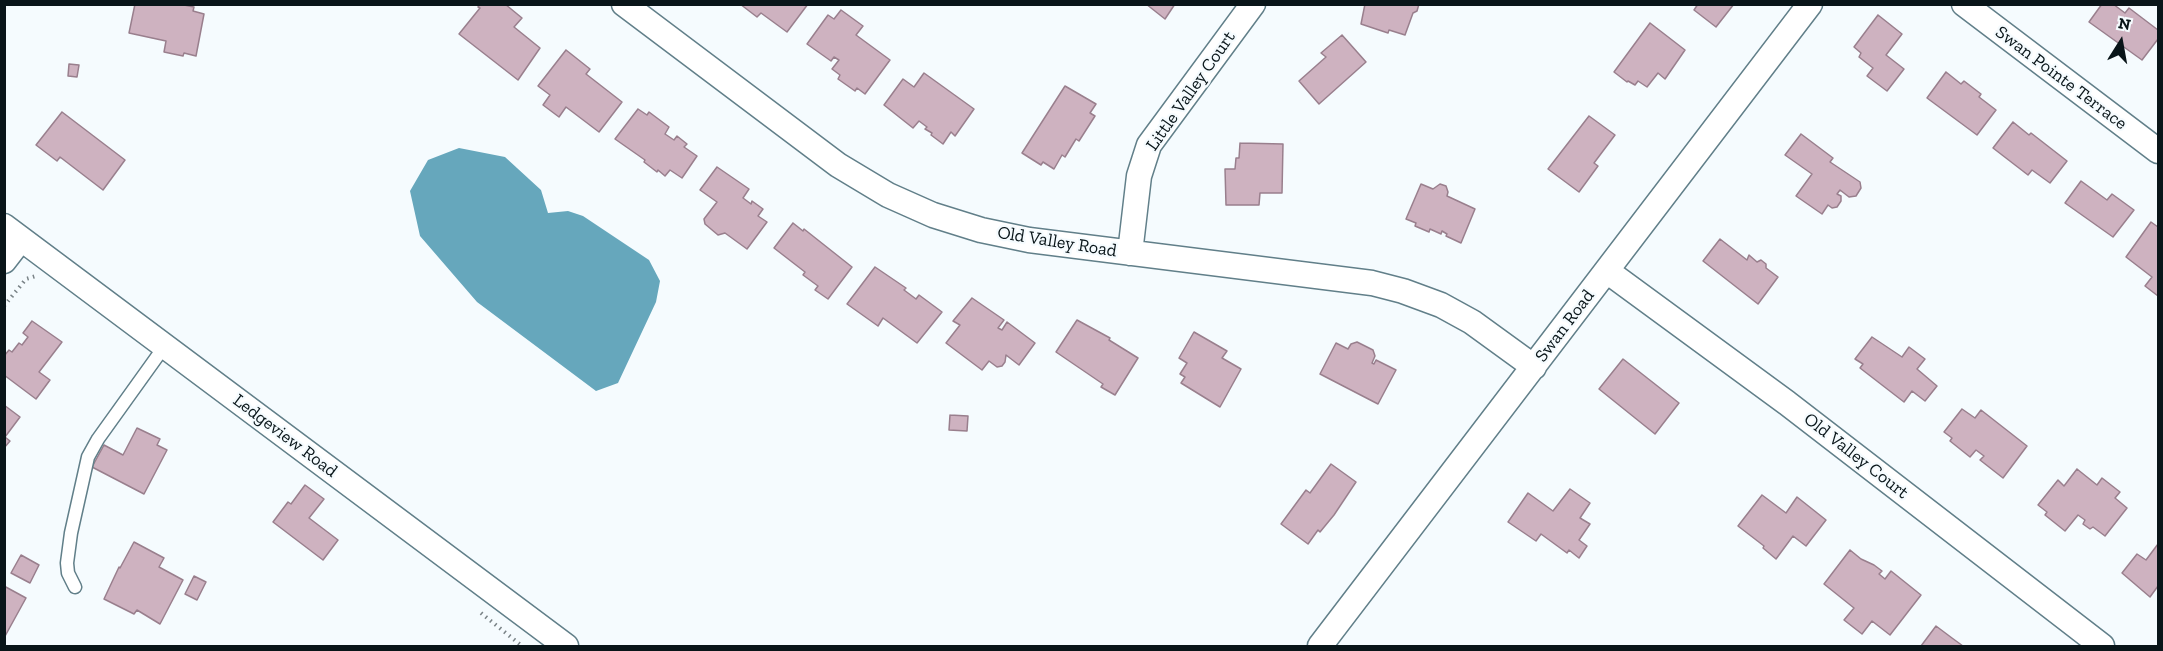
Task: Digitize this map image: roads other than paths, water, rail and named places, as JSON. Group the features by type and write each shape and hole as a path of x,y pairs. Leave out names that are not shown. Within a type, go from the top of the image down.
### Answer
{"street":[{"name":"Old Valley Road","path":"624,4 838,165 888,195 933,215 981,230 1029,240 1372,283 1441,305 1472,322 1534,367"},
{"name":"Little Valley Court","path":"1130,253 1139,176 1149,145 1253,4"},
{"name":"Swan Road","path":"1320,646 1810,4"},
{"name":"Swan Pointe Terrace","path":"1964,4 2158,151"},
{"path":"4,261 13,233"},
{"name":"Ledgeview Road","path":"13,233 566,646"},
{"name":"Old Valley Court","path":"1607,271 1787,403 2102,646"}],"lane":[{"path":"75,587 68,573 67,563 71,533 88,457 164,347"}],"water":[{"path":"459,148 505,157 541,190 548,213 568,211 583,216 649,260 660,281 656,302 618,383 596,391 477,302 420,236 410,191 428,160"}]}
